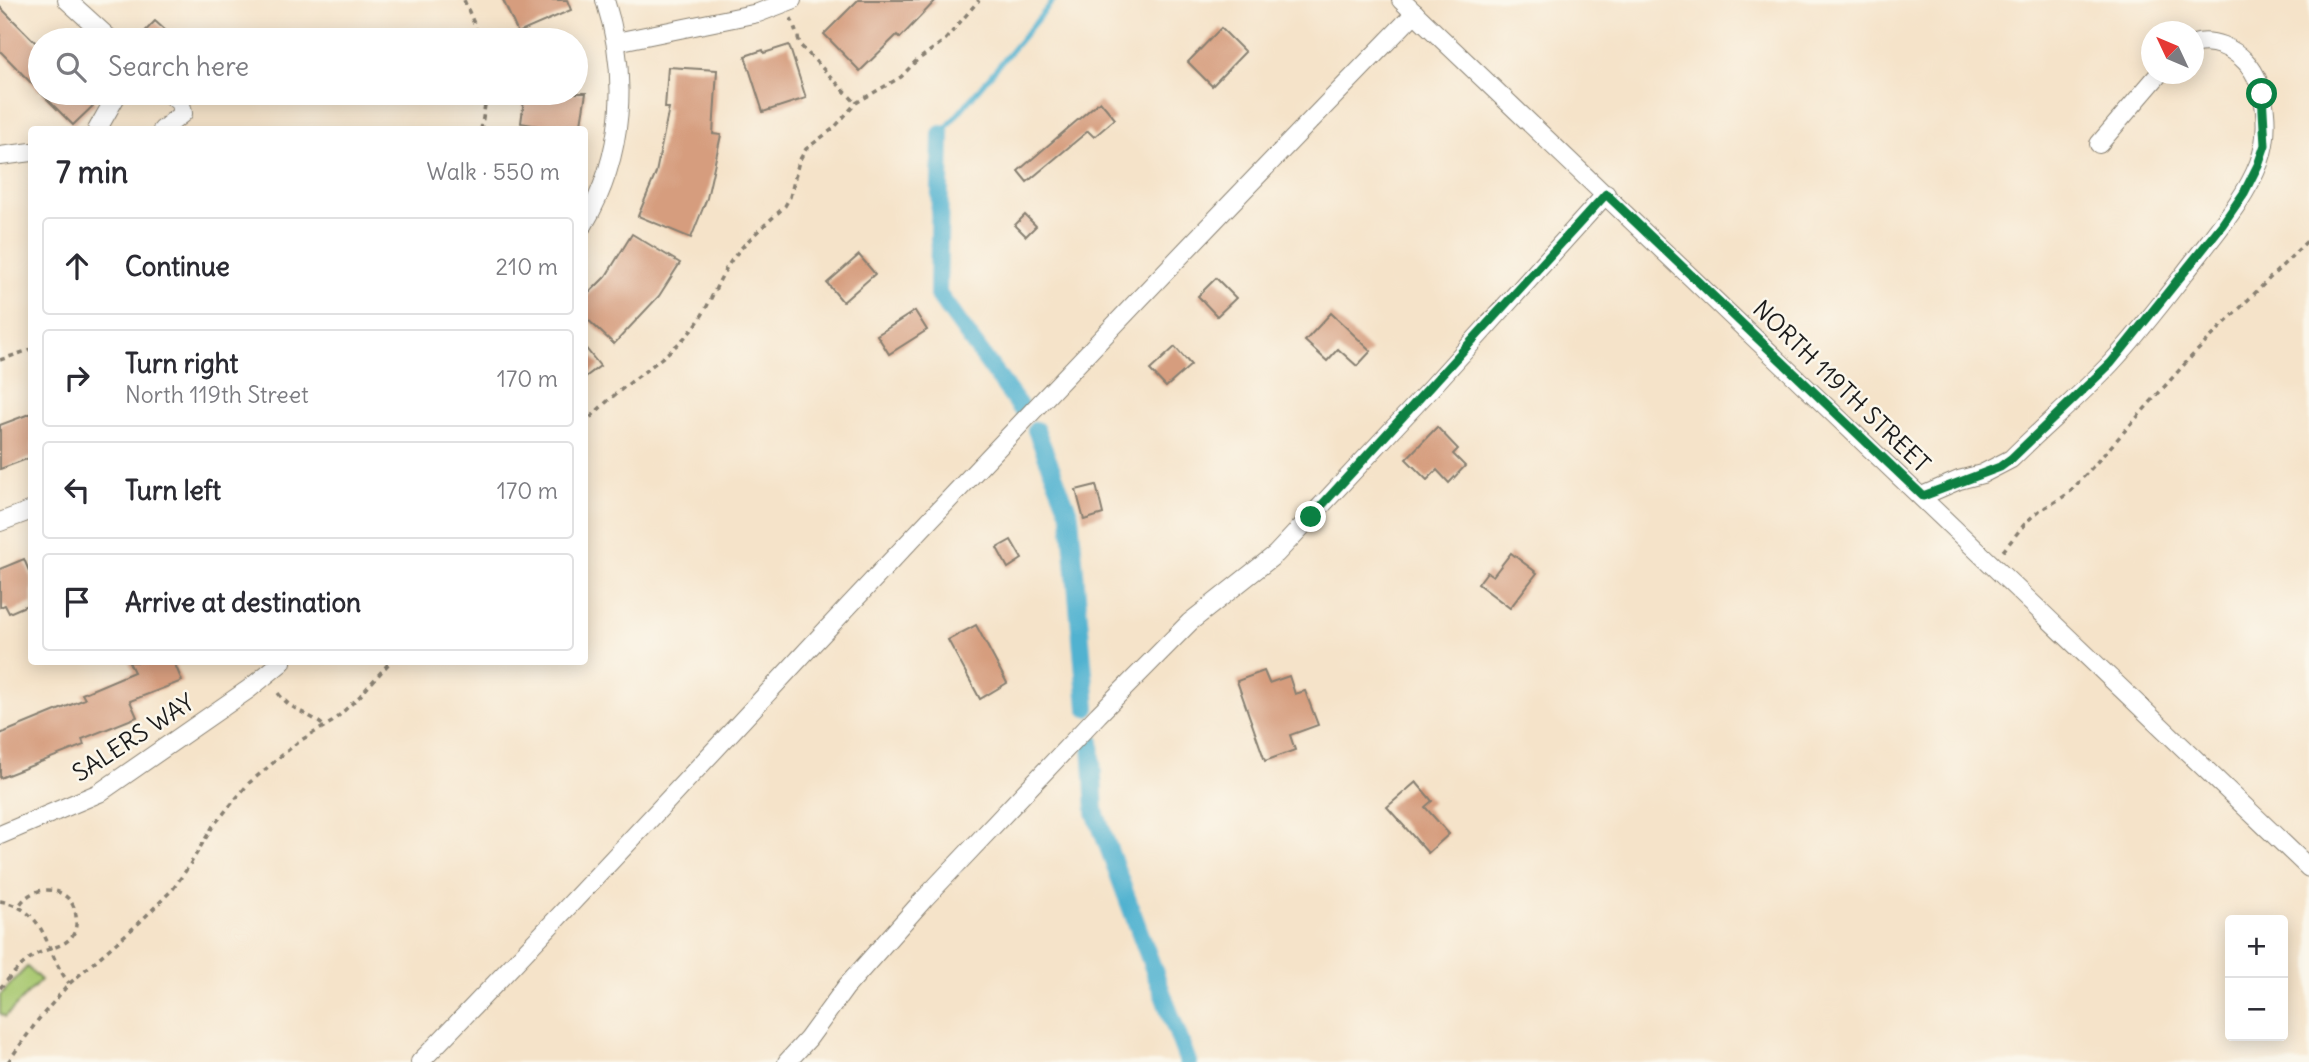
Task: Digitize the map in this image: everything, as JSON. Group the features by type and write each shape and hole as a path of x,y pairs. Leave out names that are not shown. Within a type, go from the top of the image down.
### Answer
{"street":[{"path":"67,0 98,28"},
{"path":"588,216 608,173 618,129 620,70 606,0"},
{"path":"616,42 758,13 792,0"},
{"name":"NORTH 119TH STREET","path":"1401,0 1923,496 2309,868"},
{"path":"420,1062 1008,437 1415,13"},
{"path":"1923,496 2000,467 2077,397 2138,332 2244,193 2265,145 2262,94 2255,74 2245,61 2231,50 2204,41"},
{"path":"2099,144 2150,84"},
{"path":"99,126 111,105"},
{"path":"167,126 183,113 181,105"},
{"path":"0,156 28,152"},
{"path":"787,1062 808,1039 846,987 924,899 1190,622 1276,554 1433,386 1606,194"},
{"path":"0,522 28,512"},
{"name":"SALERS WAY","path":"0,835 99,793 249,689 278,665"}],"path":[{"path":"464,0 476,28"},
{"path":"588,421 605,403 655,365 692,330 715,286 740,248 778,213 790,197 799,162 806,149 834,128 856,103 901,77 915,62 945,40 979,0"},
{"path":"791,23 801,46 856,103"},
{"path":"482,126 485,105"},
{"path":"1992,563 2030,520 2071,491 2191,357 2309,239"},
{"path":"0,360 28,350"},
{"path":"8,1062 38,1020 69,984 166,897 213,826 249,783 290,747 325,727 344,712 387,665"},
{"path":"278,693 292,709 309,715 325,727"},
{"path":"0,988 30,957 65,944 74,932 76,917 70,902 58,893 43,889 30,894 19,906"},
{"path":"0,901 19,906 38,923 58,969 69,984"}],"green space":[{"path":"27,967 41,980 5,1017 0,1013 0,995"}],"building":[{"path":"503,0 567,0 571,10 530,28 516,28"},
{"path":"858,0 936,0 900,38 897,35 860,71 824,34"},
{"path":"0,7 28,35 28,80 0,51"},
{"path":"155,21 163,28 148,28"},
{"path":"1221,28 1245,52 1212,86 1188,62"},
{"path":"789,45 806,98 763,112 745,56"},
{"path":"668,67 717,70 713,134 721,135 707,198 691,238 638,216 656,173 669,108 665,108"},
{"path":"1100,101 1115,119 1094,137 1088,131 1027,182 1018,171"},
{"path":"53,105 94,105 73,125"},
{"path":"523,105 584,105 581,126 538,126 521,123"},
{"path":"1025,215 1036,226 1026,236 1015,225"},
{"path":"632,234 680,263 659,296 614,344 588,320 588,294 606,276"},
{"path":"859,255 875,274 843,302 827,283"},
{"path":"1216,278 1236,298 1217,316 1198,296"},
{"path":"915,311 927,330 889,354 877,335"},
{"path":"1331,313 1371,351 1357,366 1338,349 1327,361 1305,341"},
{"path":"1175,347 1191,365 1166,387 1150,370"},
{"path":"588,351 600,366 588,375"},
{"path":"28,414 28,458 0,469 0,425"},
{"path":"1437,427 1458,449 1453,454 1465,466 1449,483 1437,470 1427,480 1406,459"},
{"path":"1096,485 1103,514 1084,520 1076,490"},
{"path":"1011,540 1022,559 1008,568 997,548"},
{"path":"1511,553 1537,573 1510,608 1478,584 1487,572 1493,576"},
{"path":"24,559 28,568 28,605 9,613 5,605 0,607 0,569"},
{"path":"976,625 1007,683 980,699 948,640"},
{"path":"130,665 175,665 182,681 130,701 137,717 82,739 84,745 0,778 0,734 85,699 82,694 134,672"},
{"path":"1264,671 1269,683 1289,676 1295,694 1305,691 1318,725 1290,735 1295,750 1265,761 1237,681"},
{"path":"1416,782 1432,801 1425,807 1449,834 1428,853 1387,807"}],"waterway":[{"path":"941,134 1054,0"},
{"path":"941,134 938,294 1020,407"},
{"path":"1036,430 1070,515 1087,708"},
{"path":"1091,742 1095,812 1188,1062"}],"route":[{"path":"1311,517 1606,194 1923,496 1959,480 2000,467 2111,363 2222,225 2244,193 2265,145 2262,94"}]}
